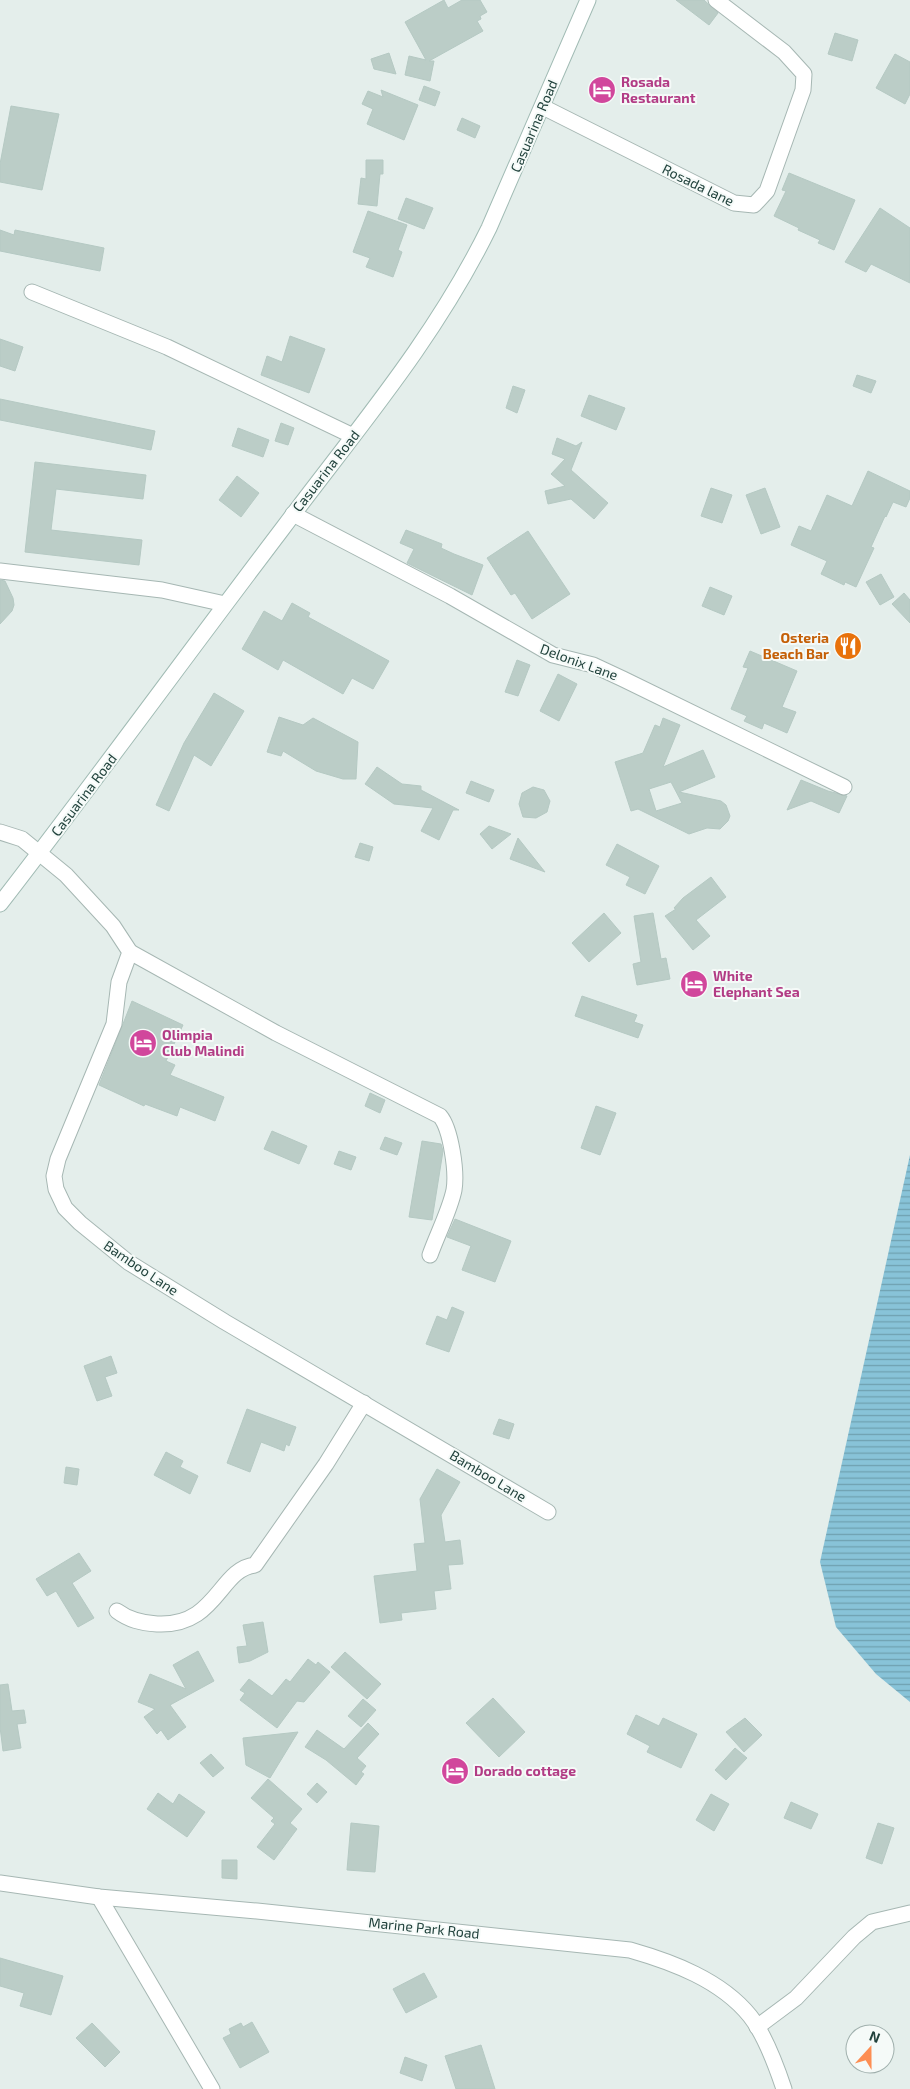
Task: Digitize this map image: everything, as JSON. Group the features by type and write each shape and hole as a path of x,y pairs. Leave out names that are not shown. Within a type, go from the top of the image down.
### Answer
{"street":[{"name":"Casuarina Road","path":"0,904 140,721 225,604 430,334 454,295 489,228 588,0"},
{"name":"Rosada lane","path":"542,106 734,204 754,205 767,191 803,90 804,74 784,52 716,0"},
{"path":"32,292 175,351 353,436"},
{"name":"Delonix Lane","path":"293,514 450,596 553,655 593,665 623,678 844,787"},
{"path":"0,571 162,590 225,604"},
{"path":"0,832 22,839 66,875 97,906 130,952 276,1033 440,1116 450,1134 454,1189 430,1255"},
{"name":"Bamboo Lane","path":"130,952 119,982 114,1024 58,1159 54,1176 56,1189 66,1208 80,1223 128,1262 548,1512"},
{"path":"117,1611 126,1618 140,1622 165,1624 180,1623 202,1611 238,1571 255,1565 326,1464 364,1404"},
{"name":"Marine Park Road","path":"0,1883 99,1897 257,1911 630,1950 683,1967 707,1981 749,2015 757,2027 784,2089"},
{"path":"99,1897 212,2089"},
{"path":"757,2027 796,1998 854,1937 872,1922 910,1913"}],"water":[{"path":"910,1155 910,1702 876,1674 836,1627 820,1562"}],"building":[{"path":"444,0 448,8 462,0 480,0 487,12 480,16 481,19 477,21 483,31 429,61 434,61 430,81 405,75 409,56 426,60 405,22"},
{"path":"676,0 704,0 718,13 709,25"},
{"path":"835,33 858,40 852,61 828,54"},
{"path":"389,53 396,74 374,69 371,59"},
{"path":"895,54 910,62 910,94 905,104 876,88"},
{"path":"424,86 440,92 435,106 419,100"},
{"path":"381,90 418,105 404,140 367,124 373,109 362,104 368,91 383,97"},
{"path":"11,106 59,114 42,190 0,182 0,164"},
{"path":"462,118 480,126 475,138 457,130"},
{"path":"366,160 383,160 383,174 380,174 377,206 358,204 361,178 366,179"},
{"path":"789,173 855,200 834,250 818,243 820,240 798,230 799,228 774,216 786,191 782,190"},
{"path":"406,198 433,208 424,229 398,219"},
{"path":"880,208 910,228 910,283 871,264 866,272 845,262"},
{"path":"368,211 407,225 398,250 402,252 393,277 366,267 370,258 353,252"},
{"path":"0,230 14,235 15,230 104,248 100,271 0,251"},
{"path":"290,336 325,349 309,393 261,375 267,356 282,362"},
{"path":"0,339 23,347 15,371 0,366"},
{"path":"857,375 876,381 871,393 853,386"},
{"path":"513,386 525,390 517,413 506,408"},
{"path":"589,395 625,408 616,430 581,416"},
{"path":"0,399 155,431 151,450 0,420"},
{"path":"281,423 294,428 288,445 275,441"},
{"path":"238,428 269,440 263,457 232,446"},
{"path":"557,438 576,446 582,442 571,470 608,503 594,519 571,499 548,504 545,491 565,486 551,474 565,459 552,454"},
{"path":"35,462 146,475 143,499 56,489 51,530 142,540 139,565 25,552"},
{"path":"868,471 910,491 910,498 906,507 893,502 871,547 874,548 856,587 845,582 844,585 821,574 827,561 791,545 799,526 811,531 827,495 852,506"},
{"path":"237,476 259,493 241,517 219,500"},
{"path":"711,488 732,495 722,523 701,516"},
{"path":"765,488 780,527 761,534 746,495"},
{"path":"406,530 442,544 441,548 483,565 472,595 407,563 414,549 400,543"},
{"path":"528,531 570,594 532,619 515,593 511,595 487,558"},
{"path":"881,574 894,597 880,605 866,582"},
{"path":"0,580 5,581 13,598 14,605 12,611 0,624"},
{"path":"710,587 732,596 724,615 702,606"},
{"path":"904,593 910,600 910,623 892,604"},
{"path":"292,603 310,613 308,617 389,661 373,689 352,678 343,694 283,660 278,670 242,649 264,611 282,621"},
{"path":"750,651 797,671 782,707 796,712 787,733 764,723 762,729 744,721 747,716 731,709 748,668 743,667"},
{"path":"517,660 530,665 518,696 505,692"},
{"path":"558,674 577,684 559,721 540,711"},
{"path":"214,693 244,711 211,766 194,755 169,811 156,805 184,743"},
{"path":"279,717 303,725 313,718 358,742 356,779 343,779 316,771 283,751 281,756 267,752"},
{"path":"663,718 680,725 663,767 703,750 715,777 679,792 721,801 726,805 730,816 720,829 707,828 689,834 638,809 631,811 615,762 643,753 655,725 660,727","holes":["671,782 682,803 656,811 649,789"]},
{"path":"377,767 402,784 421,786 421,790 459,810 453,810 439,840 421,831 433,808 394,804 365,784"},
{"path":"801,780 828,791 847,796 839,813 811,801 787,810"},
{"path":"471,781 494,790 489,802 466,793"},
{"path":"533,787 544,790 550,801 547,812 536,818 523,817 519,804 522,793"},
{"path":"489,826 511,834 492,849 480,834"},
{"path":"518,838 545,872 510,859"},
{"path":"360,843 373,847 369,861 355,857"},
{"path":"617,844 659,866 645,894 626,885 630,877 606,865"},
{"path":"711,877 726,897 696,920 710,936 693,950 665,916 676,909 674,908 683,898"},
{"path":"604,913 621,933 589,962 572,943"},
{"path":"653,913 661,959 666,958 670,979 637,985 633,964 641,962 634,916"},
{"path":"582,996 637,1015 634,1022 643,1025 638,1038 575,1016"},
{"name":"Olimpia Club Malindi","path":"132,1001 183,1025 166,1061 175,1065 170,1075 224,1097 215,1121 180,1107 177,1116 145,1104 144,1106 99,1085"},
{"path":"370,1093 385,1100 380,1113 365,1106"},
{"path":"596,1106 616,1113 600,1155 581,1148"},
{"path":"272,1131 307,1146 299,1164 264,1149"},
{"path":"385,1137 402,1143 397,1155 380,1149"},
{"path":"422,1141 441,1144 443,1151 432,1220 409,1217"},
{"path":"339,1151 356,1157 351,1170 334,1164"},
{"path":"455,1219 511,1241 495,1282 462,1270 471,1246 447,1237"},
{"path":"452,1307 464,1312 449,1352 426,1344 437,1316 447,1320"},
{"path":"111,1356 117,1373 105,1377 112,1396 97,1401 84,1366"},
{"path":"247,1409 296,1427 289,1446 286,1444 284,1451 261,1442 250,1472 227,1463"},
{"path":"499,1419 514,1424 509,1439 493,1434"},
{"path":"166,1452 183,1461 180,1467 198,1476 190,1494 154,1475"},
{"path":"66,1467 79,1469 77,1485 64,1483"},
{"path":"437,1469 460,1482 441,1515 445,1542 460,1540 463,1564 448,1565 451,1589 434,1591 436,1609 401,1613 402,1620 380,1623 374,1576 417,1571 414,1544 425,1543 420,1499"},
{"path":"79,1553 91,1571 72,1583 94,1618 78,1627 56,1591 47,1596 36,1579"},
{"path":"263,1622 268,1652 250,1661 239,1663 237,1647 247,1646 243,1625"},
{"path":"198,1651 214,1681 170,1705 186,1727 168,1740 161,1730 157,1734 144,1717 155,1709 138,1702 150,1674 186,1689 173,1665"},
{"path":"345,1652 381,1684 367,1699 331,1667"},
{"path":"308,1659 316,1665 318,1662 330,1672 304,1702 297,1701 277,1728 240,1700 245,1693 240,1690 249,1679 272,1696 286,1679 290,1682"},
{"path":"8,1684 12,1711 24,1710 26,1723 17,1724 21,1748 3,1751 0,1727 0,1685"},
{"path":"493,1698 525,1732 499,1757 466,1723"},
{"path":"363,1699 376,1710 361,1727 348,1716"},
{"path":"636,1715 659,1726 663,1718 697,1734 681,1768 647,1752 650,1746 627,1734"},
{"path":"745,1718 762,1735 744,1752 726,1732"},
{"path":"368,1723 379,1734 357,1758 366,1766 361,1772 364,1774 356,1785 326,1760 305,1747 317,1730 344,1749"},
{"path":"298,1732 270,1778 246,1765 243,1738"},
{"path":"735,1748 747,1758 726,1780 715,1770"},
{"path":"211,1754 224,1768 213,1777 200,1763"},
{"path":"268,1779 302,1809 290,1823 297,1829 274,1860 257,1847 275,1824 271,1821 274,1818 251,1798"},
{"path":"317,1783 327,1792 317,1803 307,1794"},
{"path":"158,1793 173,1804 179,1794 205,1812 187,1837 147,1809"},
{"path":"711,1794 729,1804 714,1831 696,1820"},
{"path":"791,1802 818,1814 811,1829 784,1818"},
{"path":"351,1823 379,1826 375,1872 347,1870"},
{"path":"878,1823 894,1828 882,1864 866,1858"},
{"path":"222,1860 237,1860 237,1879 222,1878"},
{"path":"0,1958 63,1976 51,2015 20,2006 24,1993 0,1986"},
{"path":"424,1973 437,1997 406,2013 393,1989"},
{"path":"252,2022 269,2052 240,2068 223,2038 231,2034 229,2029 241,2023 243,2027"},
{"path":"92,2023 120,2052 105,2067 76,2038"},
{"path":"481,2045 495,2089 456,2089 445,2056"},
{"path":"405,2057 427,2065 422,2081 400,2073"}],"place":[{"name":"Rosada Restaurant","path":"602,90"},
{"name":"Osteria Beach Bar","path":"848,646"},
{"name":"White Elephant Sea","path":"694,984"},
{"name":"Olimpia Club Malindi","path":"143,1043"},
{"name":"Dorado cottage","path":"455,1771"}]}
